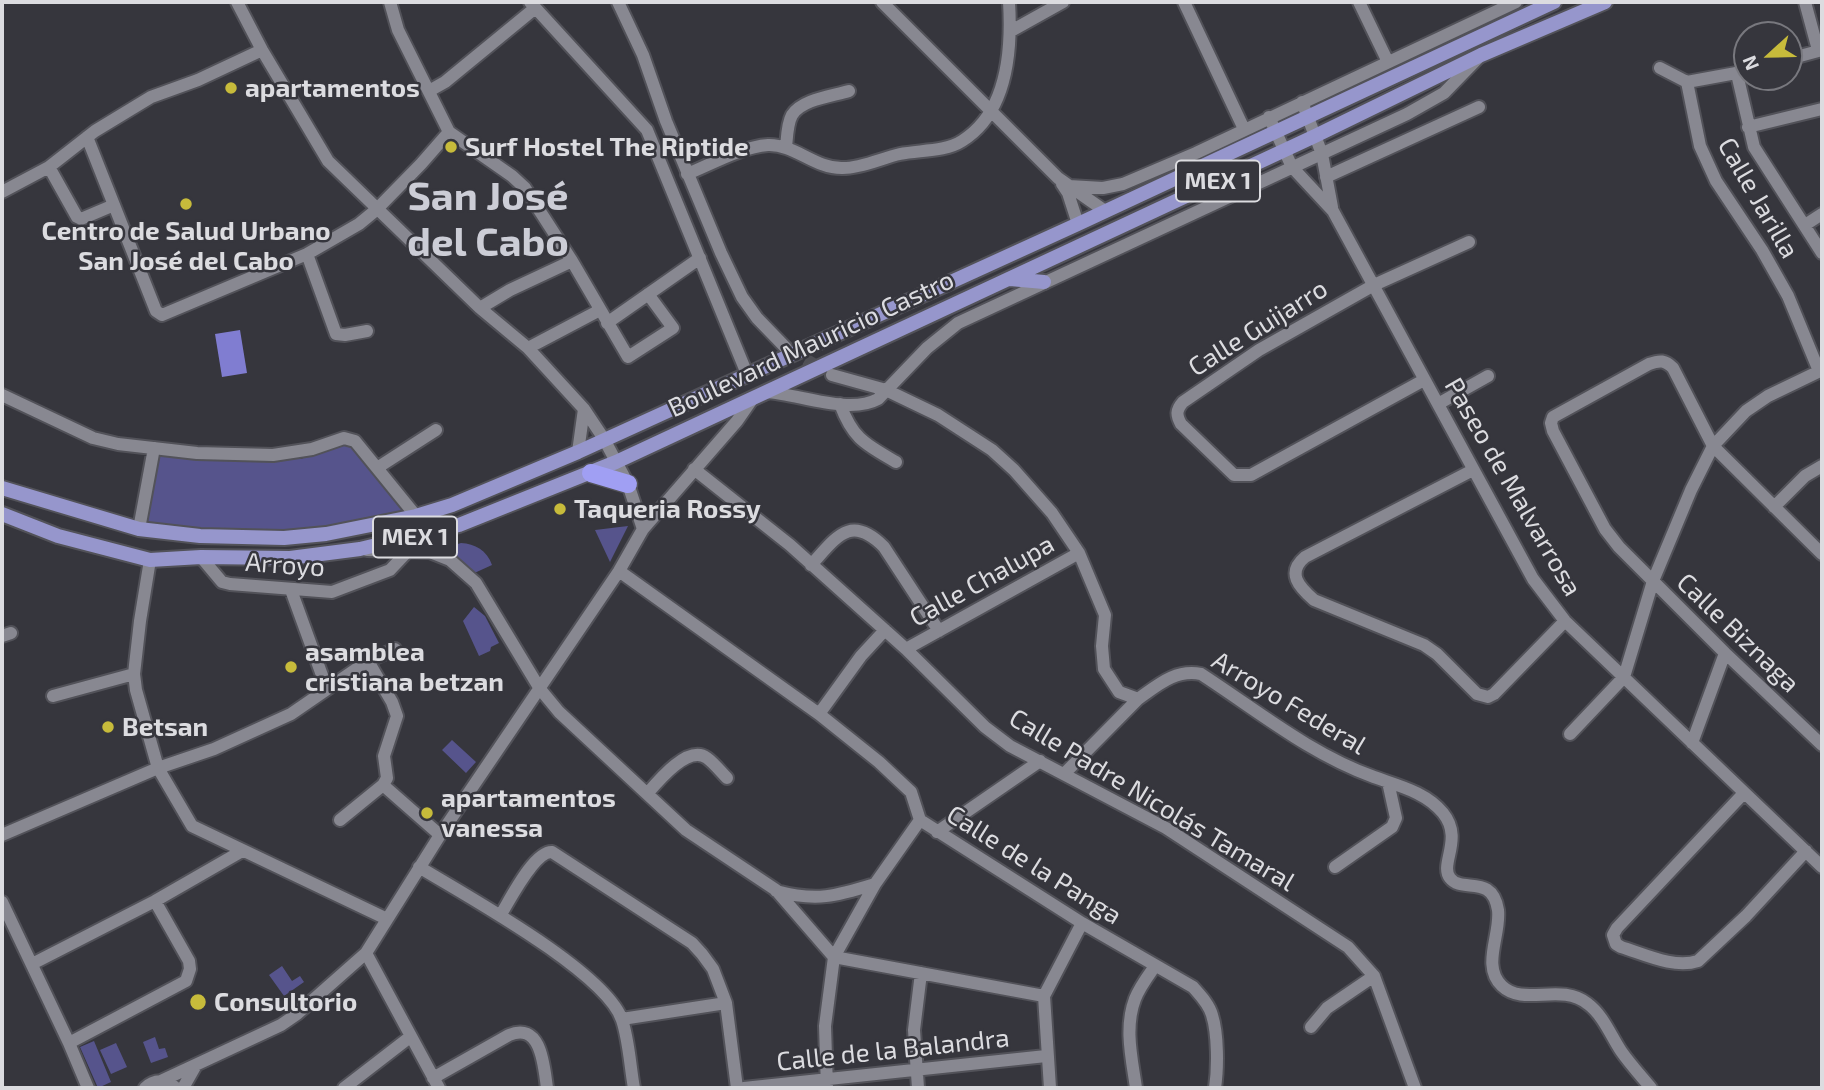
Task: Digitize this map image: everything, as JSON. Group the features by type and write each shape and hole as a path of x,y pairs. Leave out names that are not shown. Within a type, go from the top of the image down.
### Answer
{"highway":[{"path":"592,472 628,484"}],"main road":[{"name":"Boulevard Mauricio Castro","path":"2,488 139,529 200,536 284,538 327,534 416,516 452,505 578,453 1078,224 1199,159 1276,132 1556,2"},
{"name":"Boulevard Mauricio Castro","path":"2,514 58,536 149,560 201,557 290,558 360,549 459,525 616,462 1565,18 1581,6 1605,2"},
{"path":"1009,279 1044,282"}],"street":[{"path":"237,2 321,153 376,210 480,308 528,348 584,409 628,484 643,529"},
{"path":"390,2 398,30 449,132 525,188 572,261 628,357 673,328 648,294"},
{"path":"618,2 643,55 666,121 720,253 742,297 757,318 786,348"},
{"path":"882,2 1064,182 1105,211"},
{"path":"687,174 766,145 786,148 824,166 845,169 899,154 962,142 992,113 1004,76 1011,31 1010,2"},
{"path":"1011,31 1063,2"},
{"path":"1184,2 1244,129"},
{"path":"1359,2 1388,61"},
{"path":"1064,182 1103,188 1199,159 1244,129 1516,2"},
{"path":"1556,2 1565,18"},
{"path":"1803,55 1820,50 1805,2"},
{"path":"429,91 445,82 532,5 647,130 747,374"},
{"path":"2,192 49,167 87,137 151,97 198,80 262,50"},
{"name":"Boulevard Mauricio Castro","path":"886,390 927,348 958,323 1431,102 1444,93 1481,55"},
{"path":"1660,68 1687,82 1733,74"},
{"name":"Calle Jarilla","path":"1687,82 1700,146 1716,181 1762,250 1788,296 1821,370"},
{"path":"786,148 789,124 797,110 804,105 849,91"},
{"path":"1744,91 1748,127 1759,156 1822,253"},
{"name":"Paseo de Malvarrosa","path":"1302,102 1322,154 1333,211"},
{"path":"1326,177 1479,107"},
{"path":"1748,127 1822,109"},
{"name":"Paseo de Malvarrosa","path":"1269,117 1293,167 1333,211 1533,579 1565,621 1822,867"},
{"path":"647,130 666,121"},
{"path":"87,137 156,311 159,314 167,314 307,254 359,224 376,210 449,132"},
{"path":"49,167 77,218 81,219 114,205"},
{"path":"1064,182 1078,224"},
{"path":"1805,225 1822,214"},
{"path":"1374,285 1469,242"},
{"path":"307,254 336,334 367,331"},
{"path":"607,323 700,258"},
{"path":"480,308 510,290 572,261"},
{"name":"Calle Guijarro","path":"1374,285 1259,350 1183,402 1177,409 1181,424 1234,475 1242,477 1251,475 1424,380"},
{"path":"528,348 600,310"},
{"name":"Calle Biznaga","path":"1713,446 1673,368 1667,362 1659,360 1553,417 1551,423 1605,528 1619,547 1822,745"},
{"path":"1570,734 1624,677 1653,581 1691,490 1713,446 1746,411 1821,370"},
{"path":"832,375 886,390 938,415 992,450 1014,470 1052,513 1079,553 1105,615 1102,646 1104,669 1119,692 1138,699"},
{"path":"1437,404 1488,376"},
{"path":"144,1088 281,1025 366,953 440,835 619,571 643,529 760,395 840,404 870,403 886,390"},
{"path":"2,395 93,438 118,444 197,453 273,455 313,449 344,438 355,441 416,516"},
{"path":"840,404 852,431 897,462"},
{"path":"578,453 584,409"},
{"path":"377,468 436,430"},
{"path":"1713,446 1822,554"},
{"path":"139,529 154,448"},
{"path":"1774,507 1805,476 1822,466"},
{"name":"Calle Padre Nicolás Tamaral","path":"694,469 811,565 906,649 985,727 1010,746 1166,828 1329,933 1356,954 1374,976 1415,1088"},
{"path":"1473,470 1305,557 1297,564 1295,575 1301,589 1314,600 1424,645 1437,654 1477,694 1488,697 1565,621"},
{"path":"811,565 838,536 849,530 875,538 884,547 939,631"},
{"path":"360,549 430,552 450,560 465,572 476,583 540,690 559,712 686,830 776,890 834,957 1044,996"},
{"name":"Arroyo","path":"201,557 222,582 291,590 339,590 390,570 407,552"},
{"name":"Calle Chalupa","path":"906,649 1079,553"},
{"path":"149,560 134,674 139,703 158,768 192,826 387,919"},
{"name":"Calle de la Panga","path":"619,571 818,714 899,779 911,792 920,820 1082,923 1193,987 1212,1014 1216,1055 1215,1088"},
{"path":"291,590 327,690"},
{"name":"Calle Chalupa","path":"818,714 884,630"},
{"path":"2,835 281,719 309,703 368,661 395,649"},
{"path":"1692,743 1725,653"},
{"path":"340,820 383,785 387,778 384,756 397,716 392,702 368,661"},
{"name":"Arroyo Federal","path":"1065,773 1138,699 1182,672 1201,674 1301,742 1345,766 1427,797 1444,814 1453,832 1447,867 1449,877 1464,885 1480,886 1490,892 1496,903 1498,913 1492,970 1503,988 1517,994 1556,992 1588,1003 1602,1019 1628,1061 1651,1088"},
{"path":"53,696 134,674"},
{"path":"647,794 679,761 695,755 705,757 727,778"},
{"path":"937,832 1040,761"},
{"path":"1335,867 1392,827 1396,818 1388,782"},
{"path":"383,785 440,835"},
{"path":"1744,793 1613,934 1616,944 1677,964 1689,964 1703,957 1807,851"},
{"path":"827,1084 825,1026 834,957 875,884 920,820"},
{"path":"32,964 155,901 242,851"},
{"path":"500,916 537,858 552,852 692,943 713,969 726,1003 737,1088"},
{"path":"419,867 500,916 588,976 611,1000 622,1019 634,1088"},
{"path":"776,890 813,898 875,884"},
{"path":"69,1043 186,981 190,969 189,961 155,901"},
{"path":"2,902 88,1088"},
{"path":"1050,1088 1044,996 1082,923"},
{"path":"366,953 436,1083 509,1035 519,1033 528,1035 539,1046 547,1088"},
{"path":"1136,1088 1129,1034 1131,1011 1136,996 1155,966"},
{"path":"918,1088 914,1030 921,973"},
{"path":"1311,1027 1327,1008 1374,976"},
{"path":"622,1019 726,1003"},
{"path":"344,1088 410,1037"},
{"name":"Calle de la Balandra","path":"744,1088 827,1084 916,1070 1046,1056"},
{"path":"183,1088 196,1065"},
{"path":"161,1081 176,1088"}],"shaded area":[{"path":"240,330 247,373 222,377 215,334"},
{"path":"343,441 354,444 408,512 324,528 212,532 142,527 158,452 201,459 301,459"},
{"path":"628,526 610,562 595,530"},
{"path":"461,543 480,549 492,565 470,575 439,550"},
{"path":"474,607 485,616 499,643 479,656 463,621"},
{"path":"452,740 476,762 466,773 442,750"},
{"path":"282,966 292,981 300,976 304,982 284,996 269,975"},
{"path":"155,1037 159,1049 165,1048 168,1057 151,1063 143,1042"},
{"path":"94,1041 111,1082 98,1088 80,1047"},
{"path":"116,1043 127,1067 111,1074 100,1050"}],"tunnel":[{"path":"790,350 825,371"}],"place":[{"name":"apartamentos","path":"231,88"},
{"name":"Surf Hostel The Riptide","path":"451,147"},
{"name":"Centro de Salud Urbano San José del Cabo","path":"186,204"},
{"name":"Taqueria Rossy","path":"560,509"},
{"name":"asamblea cristiana betzan","path":"291,667"},
{"name":"Betsan","path":"108,727"},
{"name":"apartamentos vanessa","path":"427,813"},
{"name":"Consultorio","path":"198,1002"}],"district":[{"name":"San José del Cabo","path":"488,220"}]}
